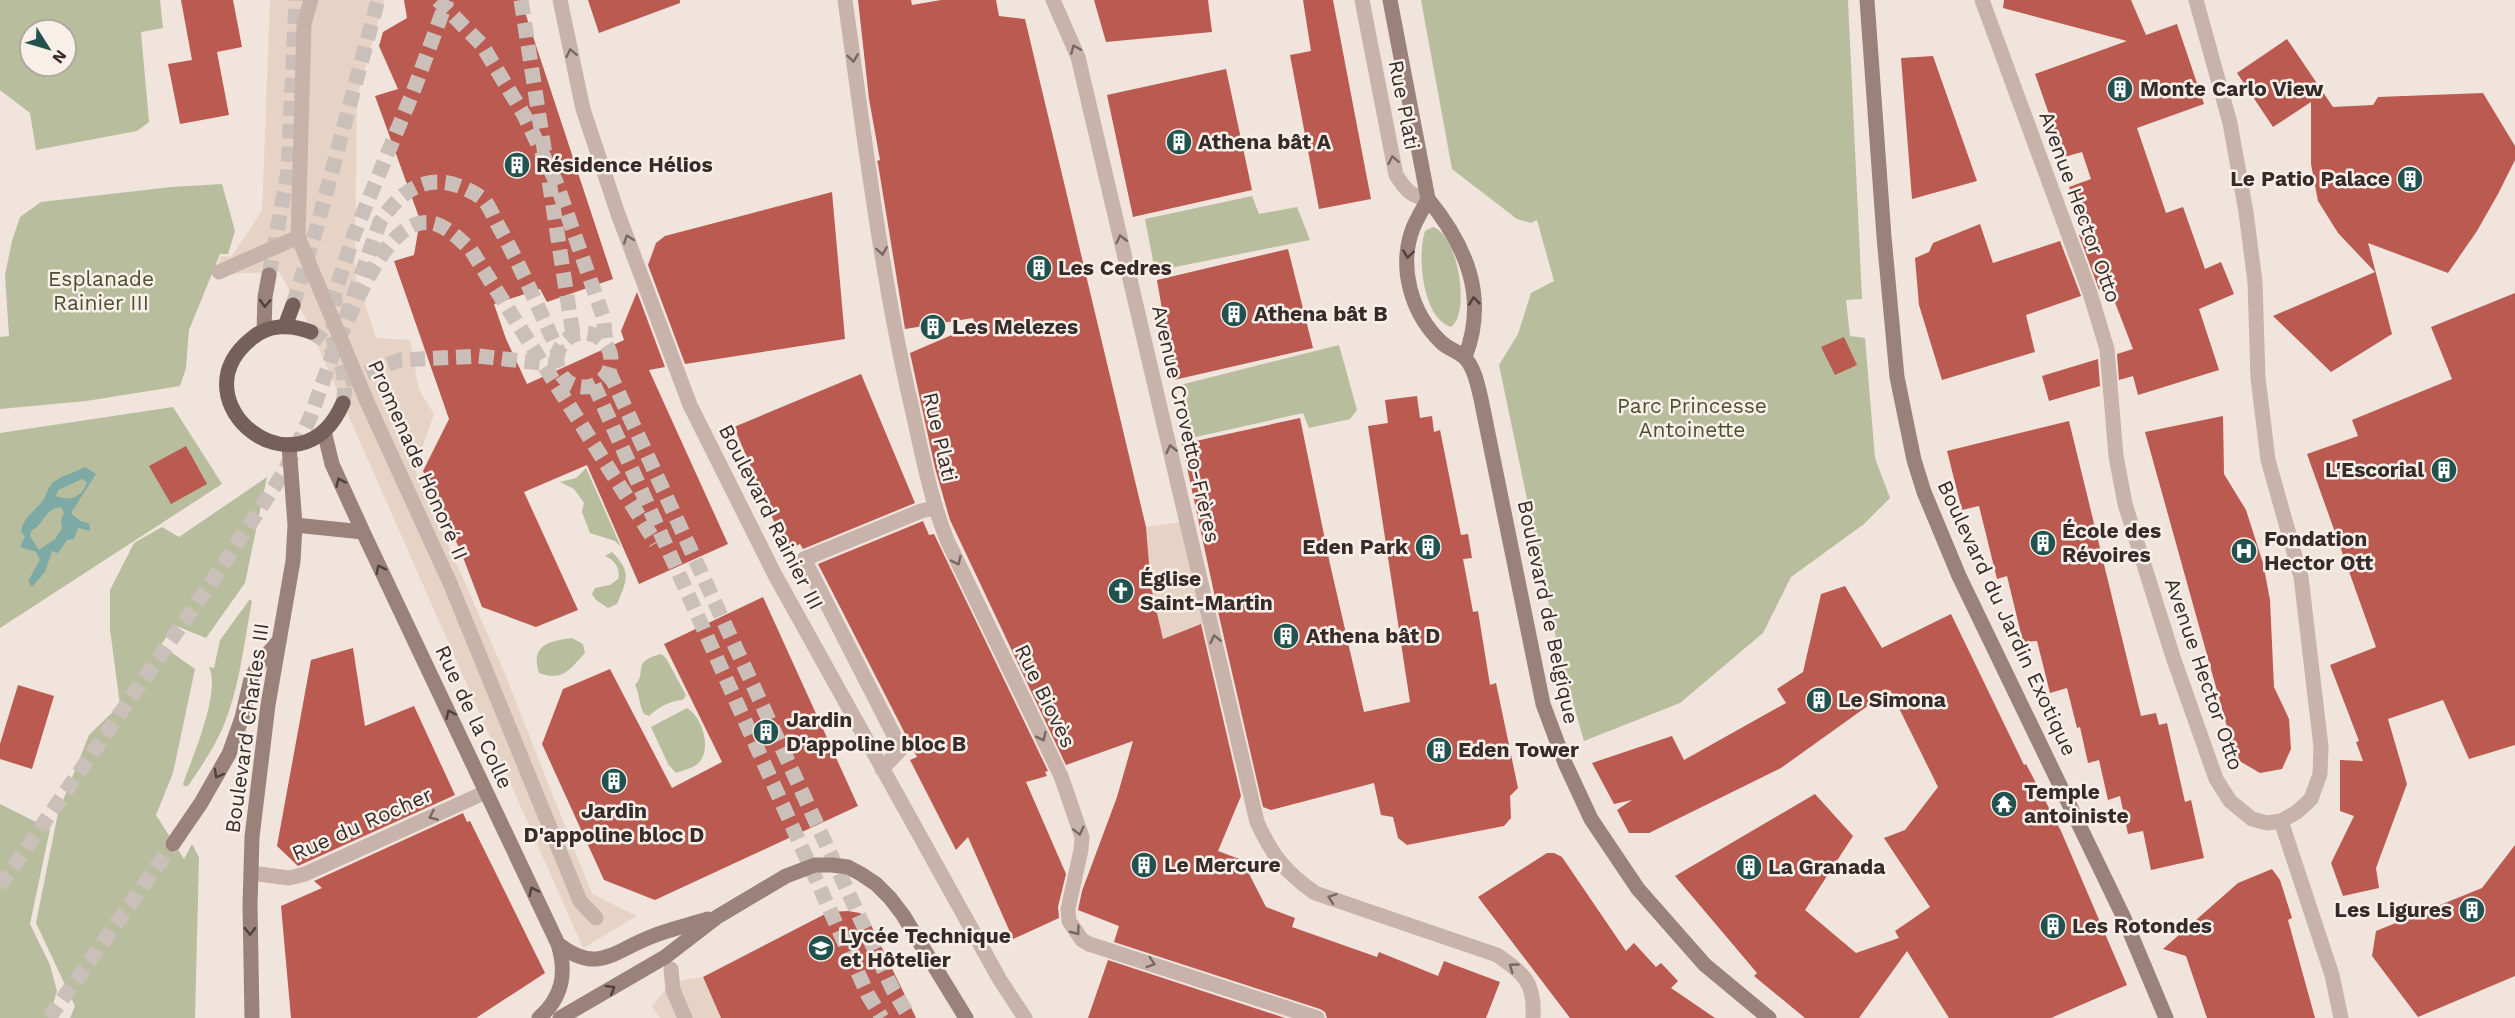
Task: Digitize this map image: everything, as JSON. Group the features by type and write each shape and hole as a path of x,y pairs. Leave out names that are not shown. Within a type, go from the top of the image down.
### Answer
{"main road":[{"path":"1390,0 1428,200 1447,222 1461,248 1471,276 1475,305 1474,335 1465,357 1442,343 1424,321 1408,282 1406,259 1413,228 1428,200"},
{"name":"Boulevard du Jardin Exotique","path":"1868,0 1882,214 1894,347 1897,377 1914,460 1924,492 1959,576 2124,918 2166,1018"},
{"path":"264,330 265,297 269,275"},
{"path":"285,326 292,305"},
{"path":"311,332 285,326 264,330 246,342 229,370 228,392 234,414 248,430 267,442 289,445 307,440 324,431 332,423 343,403"},
{"name":"Boulevard de Belgique","path":"1465,357 1481,399 1543,704 1565,763 1592,819 1638,889 1705,965 1769,1018"},
{"name":"Rue de la Colle","path":"324,431 332,464 363,532 558,944 563,961 563,978 558,995 539,1018"},
{"name":"Boulevard Charles III","path":"252,1018 252,837 259,772 289,591 295,525 289,445"},
{"path":"295,525 363,532"},
{"path":"173,844 201,803 229,754 243,718 251,680 258,665 280,638"},
{"path":"560,1018 665,957 717,917 786,876 815,865 848,867 876,884 890,898 903,915 966,1018"},
{"path":"558,944 573,956 587,960 600,959 653,936 717,917"}],"street":[{"name":"Promenade Honoré II","path":"311,0 304,24 298,237 368,404 454,593 580,901 596,918"},
{"name":"Boulevard Rainier III","path":"560,0 583,109 690,405 747,522 1000,980 1025,1018"},
{"name":"Rue Plati","path":"845,0 897,341 934,507 804,559 901,749 882,769"},
{"name":"Avenue Crovetto-Frères","path":"1053,0 1078,57 1257,822 1266,843 1292,877 1315,893 1497,955 1522,973 1534,997 1533,1018"},
{"name":"Rue Plati","path":"1362,0 1396,175 1404,189 1416,198 1428,200"},
{"name":"Avenue Hector Otto","path":"1982,0 2090,293 2104,338 2111,384 2116,456 2125,504 2173,657 2216,779 2230,801 2252,819 2267,823 2281,821"},
{"path":"2196,0 2230,123 2246,212 2255,282 2258,378 2268,460 2301,577 2321,747 2320,774 2311,799 2297,812 2281,821 2332,975 2342,1018"},
{"path":"229,270 298,237"},
{"name":"Rue Biovès","path":"934,507 947,540 1061,776 1077,821 1082,837 1081,850 1068,909 1073,929 1089,944 1317,1018"},
{"name":"Rue du Rocher","path":"251,873 289,879 305,874 486,792"},
{"path":"671,969 673,990 685,1018"}],"green space":[{"path":"0,0 160,0 163,28 141,32 149,122 137,131 36,150 30,113 0,90"},
{"name":"Parc Princesse Antoinette","path":"1421,0 1848,0 1862,299 1846,300 1850,336 1865,338 1875,458 1890,498 1864,524 1791,577 1763,633 1680,703 1584,741 1561,662 1499,365 1518,334 1531,293 1554,281 1537,220 1531,223 1517,219 1452,169"},
{"name":"Esplanade Rainier III","path":"222,184 235,231 228,254 220,254 189,330 186,368 180,386 86,401 0,409 0,337 9,336 5,275 20,217 41,202 171,187"},
{"path":"1252,196 1259,214 1297,207 1310,240 1155,271 1145,219"},
{"path":"1433,227 1442,233 1449,244 1459,274 1460,306 1457,319 1451,327 1441,321 1434,312 1424,285 1423,242 1425,231"},
{"path":"1339,345 1357,410 1350,419 1309,428 1303,413 1191,438 1180,385"},
{"path":"173,407 222,484 0,628 0,433"},
{"path":"586,468 621,547 615,541 590,533 582,512 584,503 574,489 560,482 576,478"},
{"path":"267,477 245,583 206,638 174,625 161,645 195,669 173,773 156,815 184,859 192,844 199,857 195,1018 70,1018 75,1006 36,923 58,813 89,735 120,705 110,629 110,590 134,543 162,527 179,537"},
{"path":"612,552 623,565 626,576 617,604 608,608 596,600 592,594 595,588 610,585 618,579 616,565 605,556"},
{"path":"250,599 252,601 241,664 229,712 207,757 188,786 184,786 208,709 212,678 209,667 214,668 220,640"},
{"path":"572,638 583,644 585,653 575,664 560,675 539,673 537,656 539,650 549,643"},
{"path":"661,654 666,658 686,695 683,700 664,705 649,716 642,711 635,685 646,660"},
{"path":"687,708 696,717 703,731 704,754 696,765 676,773 668,764 651,727"},
{"path":"0,804 50,829 30,924 50,965 57,991 49,1018 0,1018"}],"shaded area":[{"path":"270,0 384,0 357,97 355,273 376,338 410,340 419,390 434,414 415,470 503,669 592,894 637,916 583,948 305,317 279,272 224,274 215,270 221,256 231,257 262,211"},
{"path":"1188,521 1211,623 1194,626 1163,639 1151,587 1146,527"},
{"path":"702,977 721,1018 660,1018 652,1006 672,982"}],"water":[{"path":"85,467 96,474 71,513 80,521 89,523 90,531 78,528 74,539 67,540 58,553 52,551 45,572 32,587 28,581 40,560 36,552 20,547 25,537 21,531 23,525 42,502 53,483","holes":["82,479 87,482 79,495 71,498 56,496 58,490","61,507 64,513 61,520 62,528 55,539 39,550 30,536 32,530 51,511"]}],"building":[{"path":"181,0 233,0 242,47 217,52 229,115 180,124 168,64 192,60"},
{"path":"404,0 521,0 613,279 547,302 540,289 494,304 506,339 527,384 624,340 621,331 637,292 665,367 649,370 728,544 639,584 587,465 524,492 578,610 536,627 482,607 461,552 423,471 449,419 394,261 414,255 420,220 375,96 398,89 379,46 383,32 407,18"},
{"path":"588,0 680,0 680,3 599,33"},
{"path":"858,0 911,0 912,5 941,0 996,0 999,16 1025,19 1146,527 1151,587 1163,639 1201,624 1241,796 1218,851 1242,860 1266,907 1295,918 1292,927 1377,957 1379,952 1438,976 1444,961 1500,982 1486,1018 1327,1018 1325,1012 1320,1009 1114,942 1119,926 1078,910 1082,891 1117,797 1133,741 1066,765 950,520 935,468 910,353 975,325 973,318 905,329 877,161 880,160 869,99"},
{"path":"1094,0 1208,0 1212,32 1106,42"},
{"path":"1303,0 1333,0 1371,199 1319,209 1290,55 1311,51"},
{"path":"2004,0 2131,0 2146,35 2177,24 2204,104 2137,128 2166,213 2183,207 2205,269 2221,262 2234,294 2199,309 2219,370 2138,395 2133,376 2119,380 2117,354 2133,349 2109,287 2099,290 2079,235 2085,233 2069,187 2091,179 2082,152 2064,157 2035,74 2127,41 2003,8"},
{"name":"Le Patio Palace","path":"2287,39 2333,107 2373,105 2378,97 2483,93 2515,146 2515,160 2498,194 2477,231 2448,273 2368,243 2392,334 2331,372 2273,316 2375,272 2338,233 2318,201 2311,164 2311,102 2273,127 2237,73"},
{"path":"1933,56 1977,181 1912,199 1901,58"},
{"name":"Athena bât A","path":"1226,69 1252,190 1133,217 1107,95"},
{"path":"832,192 845,339 685,364 648,265 656,243 665,236"},
{"path":"1980,224 1993,263 2060,241 2081,296 2026,315 2035,352 1942,380 1919,305 1915,258 1929,252 1933,243"},
{"name":"Athena bât B","path":"1288,249 1313,348 1174,380 1157,280"},
{"path":"2515,293 2515,745 2469,759 2443,700 2388,719 2407,784 2376,868 2379,888 2343,896 2331,863 2354,816 2340,811 2340,760 2363,761 2356,742 2359,741 2330,665 2376,647 2307,454 2358,436 2352,420 2452,379 2431,327"},
{"path":"1844,337 1857,365 1835,375 1821,347"},
{"path":"2098,359 2100,386 2049,401 2042,376"},
{"path":"861,374 915,503 803,549 800,544 786,550 734,427"},
{"path":"1417,396 1420,418 1432,416 1434,432 1440,430 1461,535 1468,534 1472,558 1463,559 1473,612 1478,611 1490,685 1496,683 1518,788 1510,796 1511,818 1504,826 1407,845 1398,838 1393,817 1381,815 1374,783 1271,810 1263,807 1182,444 1300,418 1364,712 1410,702 1368,426 1388,423 1385,400"},
{"path":"2223,416 2224,474 2246,510 2263,563 2270,600 2274,687 2289,719 2291,749 2282,769 2260,773 2236,759 2145,432"},
{"name":"École des Révoires","path":"2069,421 2141,716 2156,713 2159,725 2167,723 2185,802 2191,800 2204,858 2151,870 2143,831 2128,834 2120,796 2108,800 2099,760 2088,763 2080,727 2077,728 2067,688 2050,693 2037,641 2023,642 2007,576 1997,579 1979,506 1962,510 1947,451"},
{"path":"186,446 207,484 171,504 149,466"},
{"path":"923,521 929,535 934,534 1048,771 1045,772 1047,776 1026,782 1066,874 1058,907 1059,918 1013,939 968,837 956,850 910,760 917,757 818,564"},
{"path":"1845,586 1882,648 1951,614 2024,765 2026,764 2061,831 2127,985 2051,1018 1949,1018 1907,951 1859,1018 1805,1018 1754,976 1757,973 1675,876 1815,794 1853,836 1805,910 1856,953 1899,938 1895,931 1930,907 1884,838 1905,830 1938,787 1890,690 1781,768 1649,833 1629,833 1617,810 1632,800 1614,804 1592,763 1672,736 1684,760 1786,703 1777,689 1803,672 1821,594"},
{"path":"763,597 858,806 655,900 604,880 542,744 563,689 610,669 672,788 722,762 664,644"},
{"path":"353,648 365,726 414,706 455,795 298,866 277,846 311,660"},
{"path":"18,685 54,696 32,769 0,759 0,744"},
{"path":"463,813 467,822 470,821 545,973 476,1018 291,1018 281,906 322,888 314,881"},
{"name":"Les Ligures","path":"2515,845 2515,976 2418,1017 2372,956 2376,931 2482,888"},
{"path":"1547,853 1554,853 1562,857 1626,951 1634,943 1656,967 1661,963 1678,981 1671,988 1715,1018 1570,1018 1478,897"},
{"path":"2272,869 2280,880 2292,918 2288,920 2315,1018 2207,1018 2186,956 2163,949 2238,883"},
{"name":"Lycée Technique et Hôtelier","path":"829,912 860,913 868,919 916,1018 721,1018 703,977"},
{"path":"1108,960 1285,1018 1088,1018"}],"tunnel":[{"path":"269,275 288,171 296,0"},
{"path":"293,305 316,230 378,0"},
{"path":"438,0 482,45 524,115 556,182 603,316 606,343"},
{"path":"335,352 333,331 335,293 353,237 413,92 447,0"},
{"path":"521,0 573,335"},
{"path":"0,886 219,571 284,472 310,418 380,222 395,202 413,188 435,182 459,186 483,199 515,257 558,351"},
{"path":"338,340 371,272 394,239 407,228 421,223 435,224 449,230 471,250 656,543"},
{"path":"311,332 329,345 340,362 344,382 343,403"},
{"path":"579,333 589,333 599,337 607,345 611,360 607,375 599,383 589,387 579,387 569,383 561,375 557,365 557,355 561,345 569,337 579,333"},
{"path":"345,381 400,360 479,356 557,365"},
{"path":"609,372 893,990 910,1018"},
{"path":"594,385 868,995 882,1018"},
{"path":"49,1018 173,844"}],"place":[{"name":"Monte Carlo View","path":"2120,89"},
{"name":"Athena bât A","path":"1179,142"},
{"name":"Résidence Hélios","path":"517,165"},
{"name":"Le Patio Palace","path":"2410,179"},
{"name":"Les Cedres","path":"1039,268"},
{"name":"Athena bât B","path":"1234,314"},
{"name":"Les Melezes","path":"933,327"},
{"name":"L'Escorial","path":"2444,470"},
{"name":"École des Révoires","path":"2043,543"},
{"name":"Eden Park","path":"1428,547"},
{"name":"Fondation Hector Ott","path":"2244,551"},
{"name":"Église Saint-Martin","path":"1121,591"},
{"name":"Athena bât D","path":"1286,636"},
{"name":"Le Simona","path":"1819,700"},
{"name":"Jardin D'appoline bloc B","path":"766,732"},
{"name":"Eden Tower","path":"1439,750"},
{"name":"Jardin D'appoline bloc D","path":"614,781"},
{"name":"Temple antoiniste","path":"2004,804"},
{"name":"Le Mercure","path":"1144,865"},
{"name":"La Granada","path":"1749,867"},
{"name":"Les Ligures","path":"2472,910"},
{"name":"Les Rotondes","path":"2053,926"},
{"name":"Lycée Technique et Hôtelier","path":"821,948"}]}
